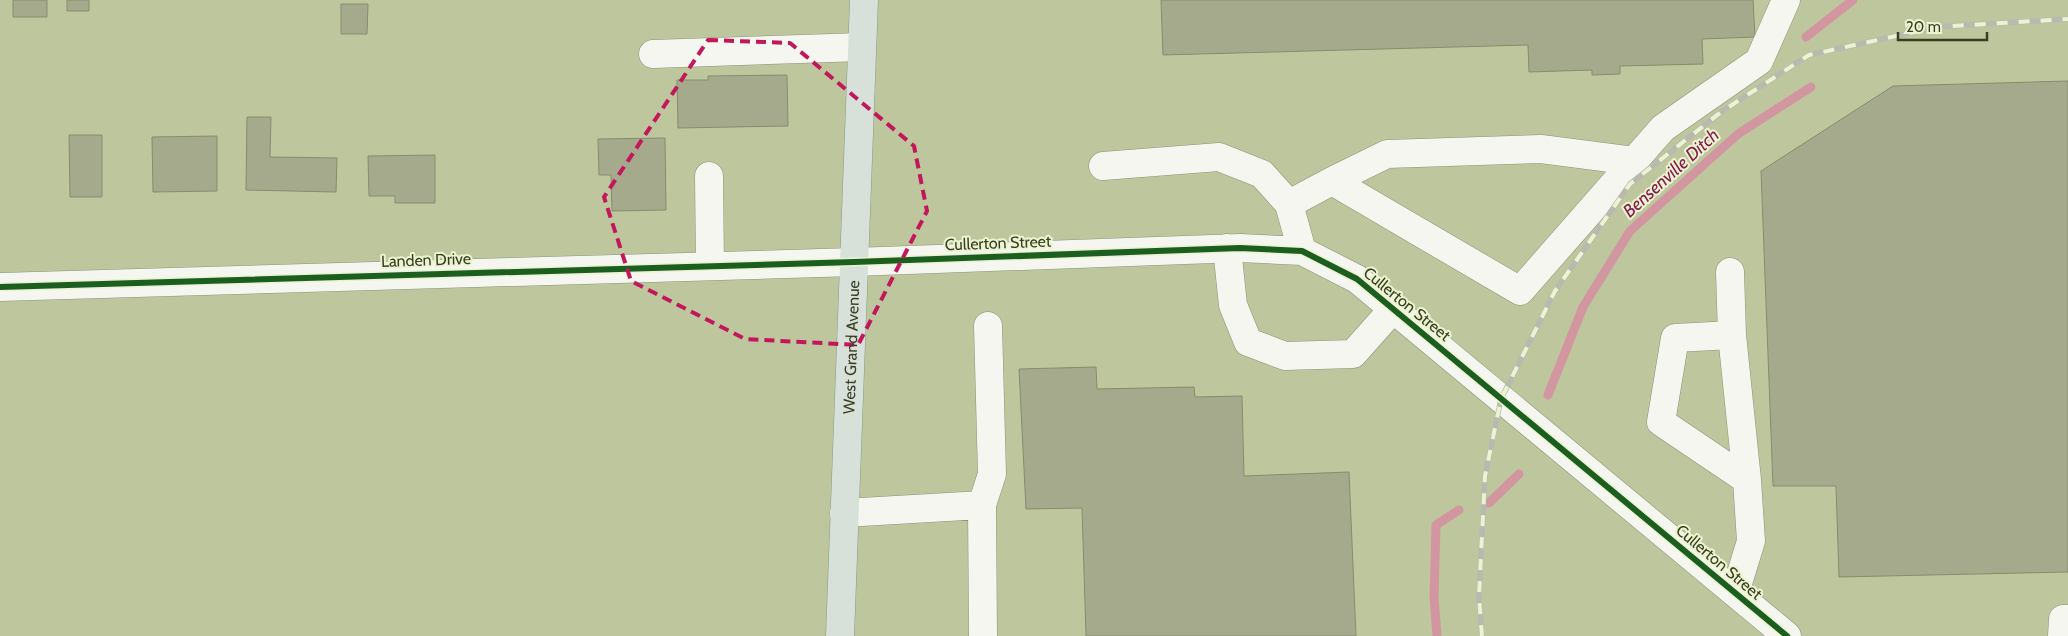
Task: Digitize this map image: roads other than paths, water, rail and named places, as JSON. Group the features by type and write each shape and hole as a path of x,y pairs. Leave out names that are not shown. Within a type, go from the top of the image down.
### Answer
{"main road":[{"name":"West Grand Avenue","path":"840,636 864,0"}],"street":[{"path":"1332,181 1520,291 1663,128 1759,61 1786,0"},
{"path":"652,54 862,47"},
{"path":"1289,204 1387,154 1541,149 1634,161"},
{"path":"1103,166 1219,157 1262,174 1289,204 1302,251"},
{"path":"709,176 710,266"},
{"path":"1227,248 1233,305 1248,342 1285,356 1353,354 1393,309"},
{"name":"Cullerton Street","path":"854,262 1227,248 1302,251 1357,279 1787,636"},
{"name":"Landen Drive","path":"0,287 854,262"},
{"path":"1730,272 1732,335 1747,480 1751,541 1735,593"},
{"path":"983,636 982,505 992,474 988,326"},
{"path":"1732,335 1675,338 1661,422 1747,480"},
{"path":"844,512 982,505"},
{"path":"2062,636 2063,619 2068,619"}],"waterway":[{"name":"Bensenville Ditch","path":"1806,37 1853,0"},
{"name":"Bensenville Ditch","path":"1548,395 1583,307 1630,231 1738,134 1811,87"},
{"name":"Bensenville Ditch","path":"1489,503 1519,474"},
{"name":"Bensenville Ditch","path":"1437,636 1434,597 1436,525 1459,510"}],"railway":[{"path":"1482,636 1479,596 1485,476 1501,399 1555,291 1630,184 1721,112 1809,55 1937,27 2068,19"}]}
